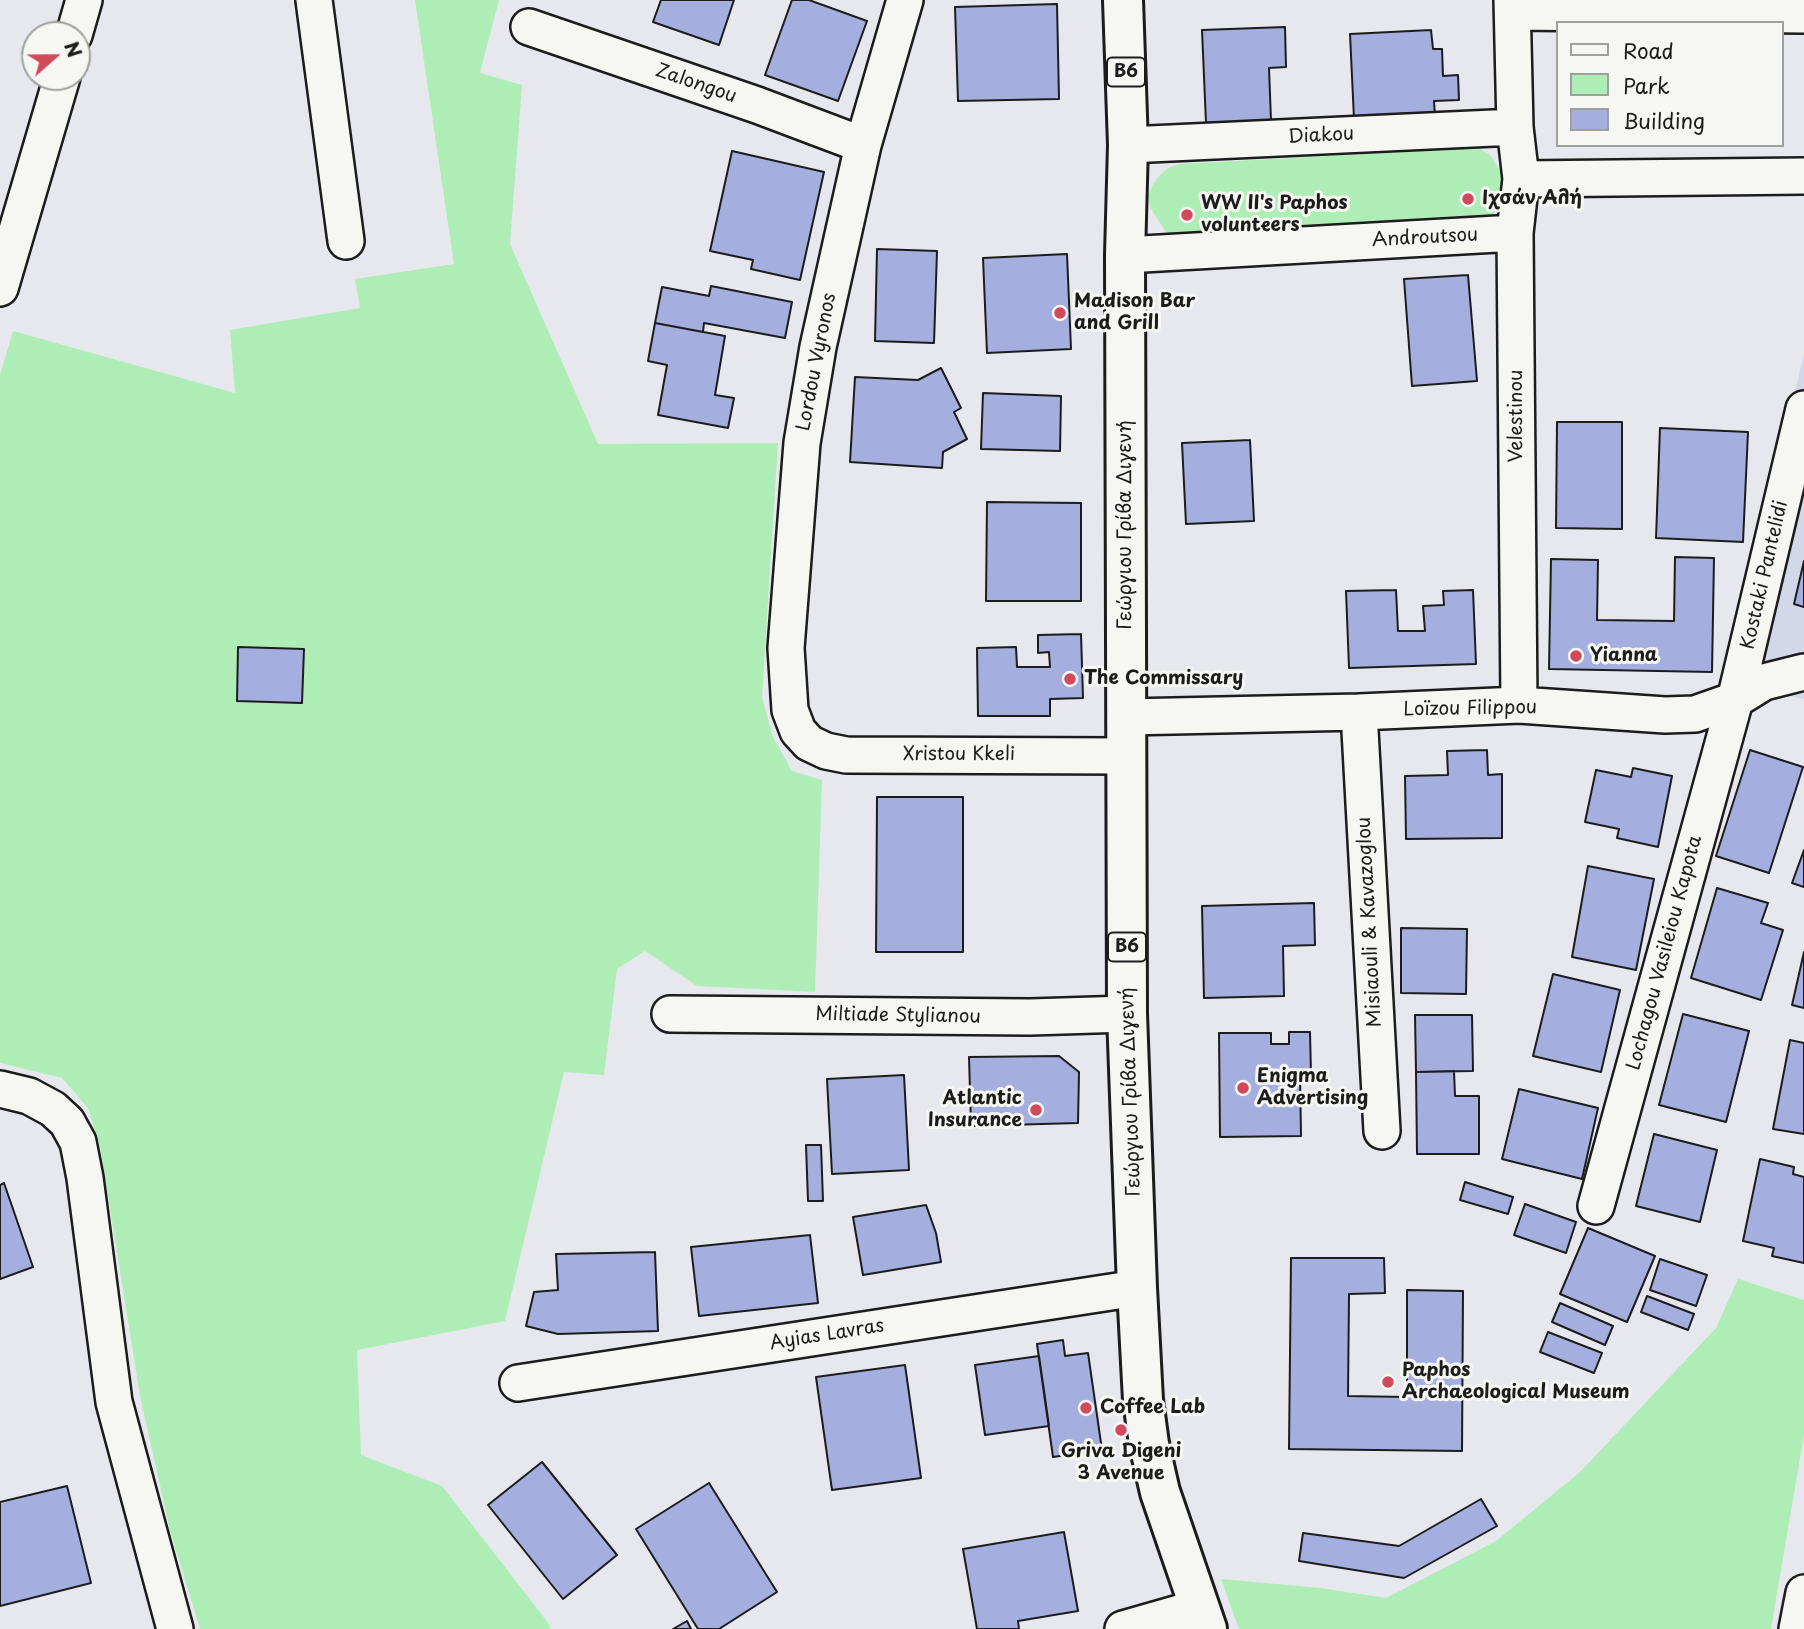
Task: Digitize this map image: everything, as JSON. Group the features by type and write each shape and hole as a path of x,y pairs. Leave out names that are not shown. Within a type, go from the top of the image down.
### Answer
{"main road":[{"name":"Γεώργιου Γρίβα Διγενή","path":"1123,0 1128,145 1125,255 1127,1014 1137,1288 1143,1400 1149,1444 1160,1492 1204,1618"}],"street":[{"path":"78,21 84,0"},
{"path":"314,0 346,241"},
{"name":"Lordou Vyronos","path":"798,731 790,710 786,648 802,443 818,347 863,145 905,0"},
{"path":"1513,6 1804,15"},
{"name":"Velestinou","path":"1513,6 1515,127 1521,179 1515,233 1519,705"},
{"name":"Zalongou","path":"528,27 757,105 863,145"},
{"path":"0,288 6,249 57,91"},
{"name":"Diakou","path":"1128,145 1515,127"},
{"path":"1521,179 1804,176"},
{"name":"Androutsou","path":"1125,255 1515,233"},
{"name":"Kostaki Pantelidi","path":"1735,700 1804,409"},
{"name":"Loïzou Filippou","path":"1127,717 1359,712 1519,705 1695,714 1735,700 1764,682 1804,672"},
{"name":"Lochagou Vasileiou Kapota","path":"1596,1206 1735,700"},
{"name":"Misiaouli & Kavazoglou","path":"1359,712 1382,1131"},
{"name":"Xristou Kkeli","path":"798,731 809,743 826,751 846,755 1127,756"},
{"name":"Miltiade Stylianou","path":"670,1014 1030,1017 1127,1014"},
{"path":"0,1089 29,1096 53,1109 67,1122 78,1142 114,1402 175,1629"},
{"name":"Ayias Lavras","path":"518,1383 1137,1288"},
{"path":"1797,1629 1804,1594"},
{"path":"1123,1629 1204,1618"}],"shaded area":[{"path":"1804,354 1804,699 1723,684"}],"green space":[{"path":"415,0 499,0 480,73 522,85 510,244 598,444 778,443 762,697 773,737 792,771 822,780 815,992 697,986 645,951 617,969 604,1075 564,1072 505,1321 357,1350 361,1455 442,1486 551,1629 200,1629 170,1530 140,1396 100,1146 88,1108 62,1078 0,1063 0,375 13,331 235,393 230,330 360,308 355,279 454,264"},
{"path":"1478,148 1490,155 1503,175 1505,198 1491,217 1180,238 1166,232 1151,209 1148,196 1159,176 1168,168 1179,164"},
{"path":"1738,1279 1804,1300 1804,1435 1771,1629 1239,1629 1221,1579 1321,1588 1386,1598 1496,1541 1580,1472 1716,1328"}],"building":[{"path":"661,0 734,0 719,45 653,22"},
{"path":"792,0 809,0 867,21 838,101 765,75"},
{"path":"1057,4 1059,99 958,101 955,7"},
{"path":"1285,27 1286,67 1269,68 1271,121 1206,123 1202,30"},
{"path":"1431,30 1433,49 1442,49 1443,76 1458,75 1459,100 1434,101 1435,116 1354,119 1350,34"},
{"path":"732,151 824,172 800,280 751,269 753,260 710,251"},
{"path":"877,249 937,251 934,343 875,341"},
{"path":"1067,254 1071,349 987,353 983,258"},
{"path":"1468,275 1477,381 1412,386 1404,279"},
{"path":"711,286 792,302 785,338 704,323 703,332 655,323 662,287 709,296"},
{"path":"655,323 725,336 715,395 734,398 728,428 658,415 667,365 648,361"},
{"path":"941,368 961,408 954,412 967,439 943,452 942,468 850,462 855,377 918,380"},
{"path":"983,393 1061,396 1060,451 981,449"},
{"path":"1557,422 1622,422 1622,529 1556,528"},
{"path":"1660,428 1748,432 1743,542 1656,538"},
{"path":"1250,440 1254,521 1186,524 1182,443"},
{"path":"987,502 1081,503 1081,601 986,601"},
{"path":"1675,557 1714,558 1712,672 1549,669 1551,559 1598,560 1597,620 1674,621"},
{"path":"1804,561 1804,607 1794,604"},
{"path":"1396,590 1398,631 1425,631 1423,606 1444,605 1443,591 1473,590 1476,664 1349,668 1346,591"},
{"path":"1081,634 1083,698 1050,699 1050,716 978,716 977,648 1016,647 1017,667 1050,667 1049,652 1038,653 1038,635"},
{"path":"238,647 304,649 302,703 237,701"},
{"path":"1487,750 1488,775 1502,774 1502,838 1406,839 1405,776 1448,775 1447,751"},
{"path":"1750,750 1803,767 1769,873 1716,856"},
{"path":"1633,768 1672,776 1658,847 1617,838 1619,829 1585,822 1596,770 1631,777"},
{"path":"877,797 963,797 963,952 876,952"},
{"path":"1804,850 1804,887 1792,883"},
{"path":"1588,866 1654,879 1636,970 1572,957"},
{"path":"1717,888 1768,903 1761,923 1783,930 1761,1000 1691,978"},
{"path":"1314,903 1315,945 1283,946 1284,996 1204,998 1202,906"},
{"path":"1401,928 1467,929 1466,994 1401,993"},
{"path":"1804,952 1804,1008 1792,1005"},
{"path":"1553,974 1620,990 1601,1072 1533,1056"},
{"path":"1683,1014 1749,1031 1726,1122 1659,1105"},
{"path":"1415,1015 1472,1015 1473,1071 1416,1072"},
{"path":"1289,1032 1310,1032 1311,1075 1300,1075 1301,1136 1220,1137 1219,1033 1271,1033 1271,1044 1289,1044"},
{"path":"1790,1040 1804,1043 1804,1134 1773,1129"},
{"path":"1059,1056 1079,1072 1078,1123 971,1126 969,1057"},
{"path":"1454,1071 1455,1096 1479,1096 1479,1154 1417,1154 1416,1072"},
{"path":"904,1075 909,1170 832,1174 827,1079"},
{"path":"1519,1089 1598,1108 1582,1179 1502,1159"},
{"path":"1654,1134 1717,1150 1700,1222 1636,1206"},
{"path":"806,1145 821,1145 823,1201 808,1201"},
{"path":"1760,1159 1794,1167 1793,1174 1804,1177 1804,1263 1772,1256 1774,1248 1743,1241"},
{"path":"1465,1182 1513,1197 1508,1214 1460,1200"},
{"path":"4,1183 33,1267 0,1279 0,1185"},
{"path":"1525,1204 1576,1222 1566,1253 1514,1235"},
{"path":"926,1205 936,1233 941,1262 863,1275 853,1217"},
{"path":"1588,1228 1655,1256 1627,1322 1560,1294"},
{"path":"810,1235 818,1303 699,1316 691,1247"},
{"path":"655,1252 658,1331 558,1334 526,1326 534,1292 558,1290 556,1254"},
{"path":"1291,1258 1384,1258 1385,1293 1349,1294 1348,1396 1407,1397 1407,1290 1463,1291 1462,1451 1289,1449"},
{"path":"1660,1259 1707,1275 1696,1306 1650,1290"},
{"path":"1647,1296 1694,1314 1688,1330 1641,1312"},
{"path":"1560,1303 1613,1326 1605,1345 1552,1322"},
{"path":"1548,1332 1602,1353 1594,1373 1540,1352"},
{"path":"1063,1340 1065,1356 1088,1353 1102,1450 1053,1457 1037,1344"},
{"path":"1039,1356 1049,1426 985,1435 975,1365"},
{"path":"905,1365 921,1478 832,1490 816,1377"},
{"path":"542,1462 617,1555 563,1599 488,1505"},
{"path":"709,1483 777,1592 719,1629 698,1629 636,1529"},
{"path":"67,1486 91,1583 0,1606 0,1502"},
{"path":"1481,1499 1497,1526 1404,1578 1299,1561 1303,1533 1399,1546"},
{"path":"1064,1532 1078,1611 1018,1621 1019,1629 977,1629 963,1549"},
{"path":"687,1621 691,1629 673,1629"}],"place":[{"name":"Ιχσάν Αλή","path":"1468,199"},
{"name":"WW II's Paphos volunteers","path":"1187,215"},
{"name":"Madison Bar and Grill","path":"1060,313"},
{"name":"Yianna","path":"1576,656"},
{"name":"The Commissary","path":"1070,679"},
{"name":"Enigma Advertising","path":"1243,1088"},
{"name":"Atlantic Insurance","path":"1036,1110"},
{"name":"Paphos Archaeological Museum","path":"1388,1382"},
{"name":"Coffee Lab","path":"1086,1408"},
{"name":"Griva Digeni 3 Avenue","path":"1121,1430"}]}
